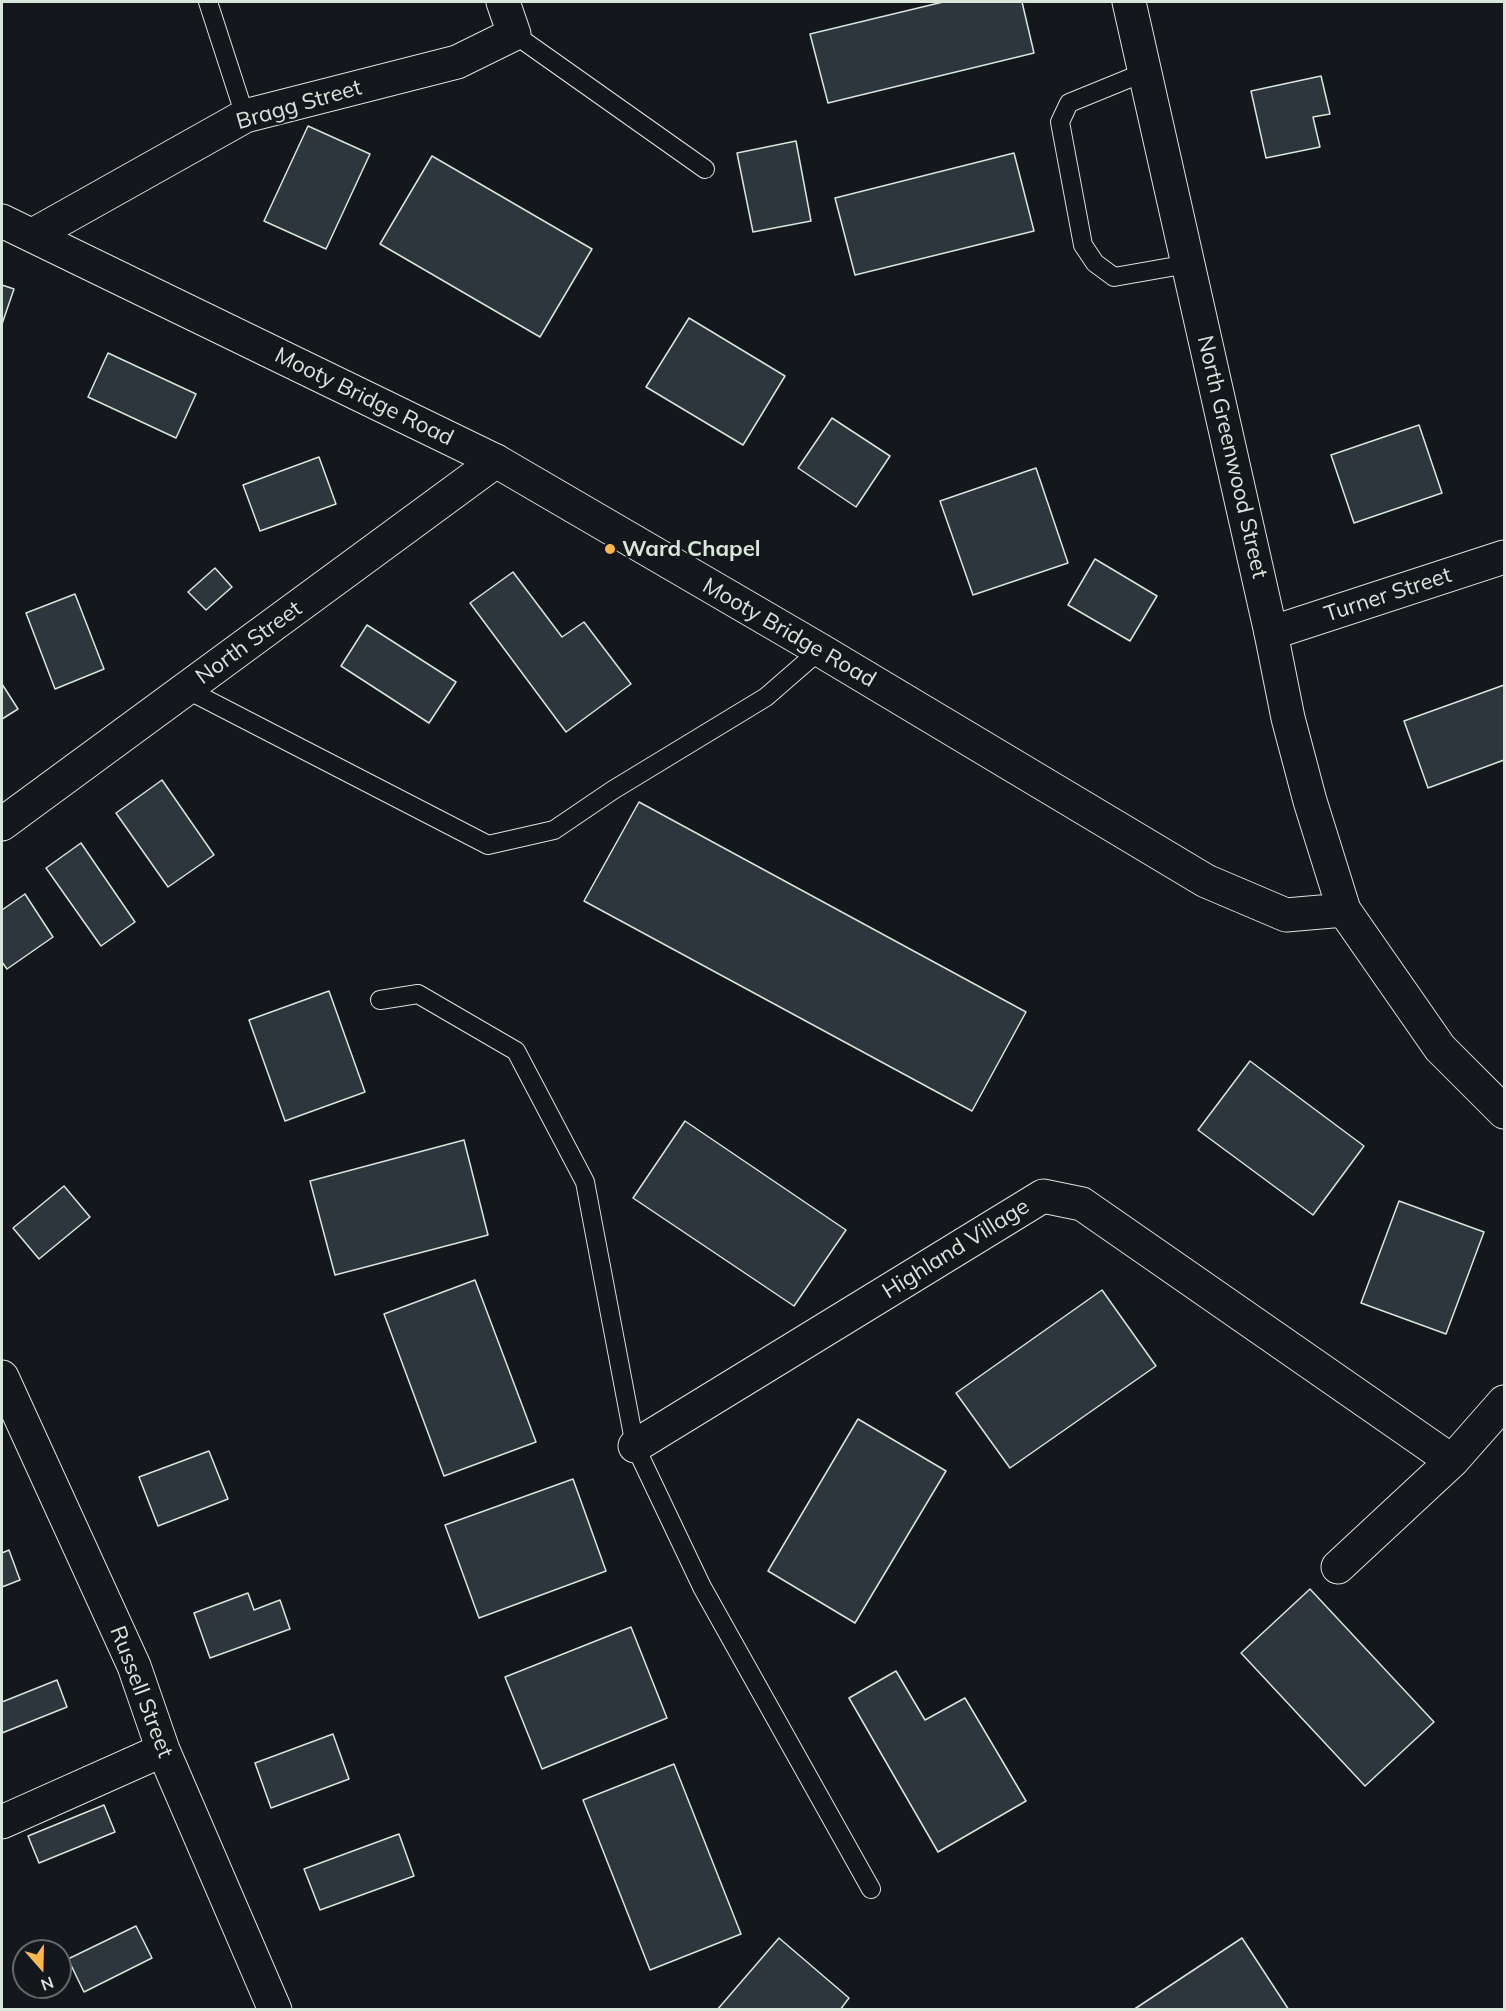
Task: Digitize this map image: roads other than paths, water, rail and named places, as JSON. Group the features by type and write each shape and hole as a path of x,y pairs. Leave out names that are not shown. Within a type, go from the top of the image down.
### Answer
{"street":[{"path":"502,2 514,34"},
{"name":"North Greenwood Street","path":"1129,2 1271,633 1288,718 1310,801 1344,910"},
{"name":"Bragg Street","path":"33,235 245,116 457,62 514,34"},
{"name":"Mooty Bridge Road","path":"2,221 496,461 820,650 1206,880 1286,915 1344,910"},
{"name":"North Street","path":"2,824 496,461"},
{"name":"Turner Street","path":"1271,633 1504,557"},
{"path":"1344,910 1440,1048 1504,1113"},
{"name":"Highland Village","path":"635,1446 1043,1196 1082,1204 1452,1461"},
{"name":"Russell Street","path":"2,1377 134,1666 163,1750 275,2010"},
{"path":"1338,1567 1452,1461 1504,1402"},
{"path":"2,1822 163,1750"}],"lane":[{"path":"208,2 245,116"},
{"path":"514,34 705,169"},
{"path":"1145,72 1069,103 1060,122 1083,245 1095,263 1114,277 1188,264"},
{"path":"186,689 488,845 554,830 613,790 765,697 820,650"},
{"path":"380,1000 418,994 516,1051 585,1182 635,1446 702,1587 871,1889"}],"place":[{"name":"Ward Chapel","path":"610,549"}]}
